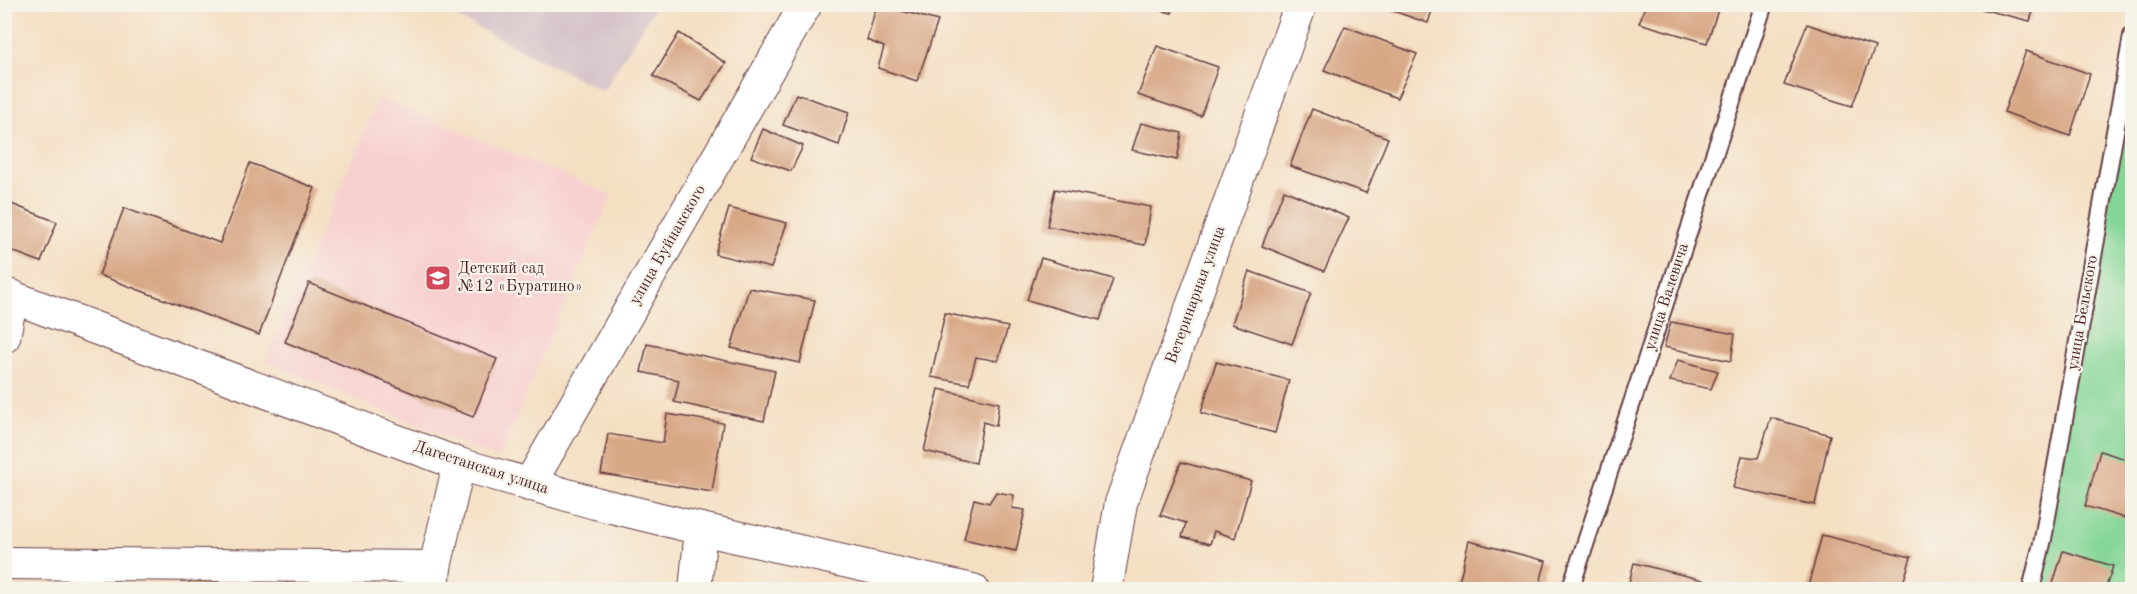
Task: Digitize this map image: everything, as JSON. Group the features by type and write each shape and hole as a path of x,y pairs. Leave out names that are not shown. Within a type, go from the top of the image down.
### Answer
{"street":[{"name":"улица Буйнакского","path":"530,485 806,4"},
{"name":"Ветеринарная улица","path":"1106,590 1121,503 1301,4"},
{"name":"Дагестанская улица","path":"8,295 459,464 530,485 701,529 974,590"},
{"path":"4,337 8,295"},
{"path":"4,563 434,578 459,464"},
{"path":"695,590 701,529"}],"lane":[{"name":"улица Валевича","path":"1570,590 1764,4"},
{"name":"улица Бельского","path":"2031,590 2043,539 2133,36"}],"shaded area":[{"path":"433,5 656,5 603,91"},
{"name":"Детский сад №12 «Буратино»","path":"379,97 611,195 498,459 266,361"}],"green space":[{"path":"2132,36 2132,589 2031,590"}],"building":[{"path":"877,4 938,21 917,81 878,68 884,47 867,40"},
{"path":"1133,4 1174,4 1172,13"},
{"path":"1373,4 1434,4 1428,23"},
{"path":"1646,4 1720,4 1707,43 1639,23"},
{"path":"1973,4 2035,4 2030,21 1973,7"},
{"path":"1807,24 1875,47 1852,106 1784,85"},
{"path":"1345,26 1417,54 1397,98 1324,70"},
{"path":"679,33 726,63 701,101 653,76"},
{"path":"1157,46 1218,67 1201,116 1138,95"},
{"path":"2026,51 2090,74 2070,136 2004,112"},
{"path":"796,94 849,112 839,145 783,125"},
{"path":"1312,109 1388,138 1366,193 1290,166"},
{"path":"1141,123 1182,133 1177,160 1132,150"},
{"path":"763,129 803,146 791,171 751,157"},
{"path":"250,163 315,188 259,335 99,275 124,208 220,243"},
{"path":"1055,189 1151,207 1145,245 1047,226"},
{"path":"1284,190 1349,218 1324,271 1262,246"},
{"path":"4,201 57,222 41,262 4,248"},
{"path":"729,208 787,223 771,268 715,254"},
{"path":"1041,258 1113,279 1100,320 1027,300"},
{"path":"1249,271 1311,293 1292,344 1232,324"},
{"path":"309,283 497,359 473,417 285,342"},
{"path":"749,288 815,300 800,363 731,348"},
{"path":"945,313 1008,327 998,361 976,357 969,384 931,377"},
{"path":"1671,322 1735,334 1731,361 1664,347"},
{"path":"647,344 775,371 764,421 674,402 679,380 641,372"},
{"path":"1678,360 1718,371 1711,389 1670,381"},
{"path":"1216,362 1289,380 1275,433 1201,413"},
{"path":"939,389 999,403 996,426 983,422 976,463 924,451"},
{"path":"667,414 723,423 712,492 601,474 608,434 663,443"},
{"path":"1771,418 1830,435 1815,505 1733,488 1742,456 1758,458"},
{"path":"2100,451 2132,461 2132,502 2128,519 2085,506"},
{"path":"1181,462 1251,481 1235,538 1214,531 1210,544 1182,537 1186,523 1160,515"},
{"path":"996,492 1014,495 1012,508 1025,510 1016,551 964,539 974,499 989,503"},
{"path":"1822,535 1911,557 1901,590 1807,590"},
{"path":"1469,541 1546,561 1538,590 1457,590"},
{"path":"2063,551 2113,566 2105,590 2051,590"},
{"path":"1634,563 1703,580 1701,590 1627,590"},
{"path":"190,575 253,578 251,590 189,590"},
{"path":"287,580 318,583 319,590 287,590"}],"place":[{"name":"Детский сад №12 «Буратино»","path":"438,278"}]}
